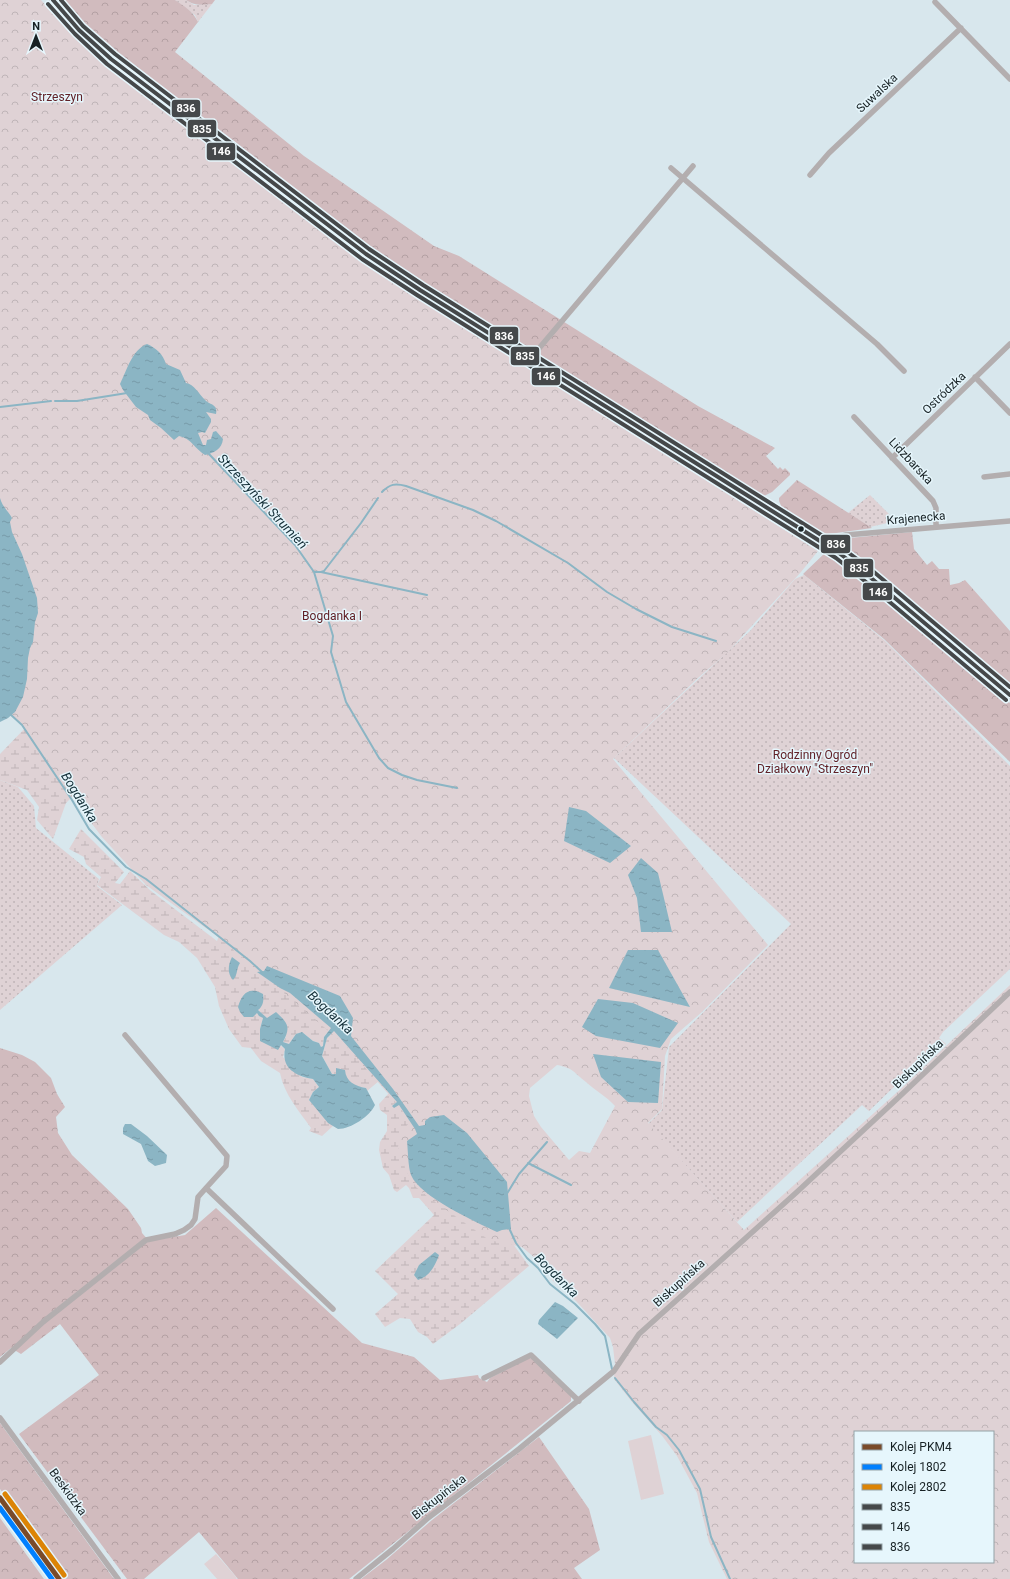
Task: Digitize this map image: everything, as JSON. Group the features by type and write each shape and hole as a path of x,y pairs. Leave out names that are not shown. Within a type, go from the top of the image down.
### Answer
{"street":[{"path":"53,0 79,30 111,59 366,254 398,276 825,544 864,572 1010,695"},
{"path":"935,2 1010,79"},
{"name":"Suwalska","path":"810,175 828,154 961,28"},
{"path":"530,359 693,166"},
{"path":"670,168 877,344 904,371"},
{"name":"Ostródzka","path":"892,458 1010,344"},
{"path":"976,377 1010,413"},
{"name":"Lidzbarska","path":"854,417 933,501 936,508 936,527"},
{"path":"984,477 1010,474"},
{"name":"Krajenecka","path":"825,544 846,534 1010,521"},
{"name":"Biskupińska","path":"356,1579 428,1518 519,1449 614,1371 639,1334 900,1097 1010,992"},
{"path":"0,1362 43,1322 146,1240 175,1234 191,1225 196,1219 198,1197 226,1166 227,1156 124,1035"},
{"path":"206,1188 333,1309"},
{"path":"484,1378 531,1355 579,1401"},
{"name":"Beskidzka","path":"0,1418 118,1579"}],"green space":[{"name":"Bogdanka I","path":"0,0 41,0 79,41 119,77 374,271 818,551 801,572 727,653 698,678 613,759 768,945 702,1012 671,1039 665,1056 662,1109 648,1123 744,1230 904,1086 1010,985 1010,1579 727,1579 709,1542 697,1493 677,1456 614,1379 615,1364 613,1347 610,1338 576,1301 553,1281 542,1264 522,1247 489,1240 416,1187 406,1171 398,1147 401,1132 410,1122 399,1106 345,1045 217,936 146,885 101,836 21,723 9,714 0,715","holes":["557,1065 573,1071 615,1106 590,1153 579,1151 569,1160 541,1127 534,1116 529,1096 530,1088"]},
{"path":"60,0 175,0 191,12 198,22 175,52 304,156 434,246 459,256 698,406 775,448 766,456 778,469 780,467 783,470 785,468 790,475 772,492 762,497 401,269 149,83 85,31"},
{"path":"175,0 186,0 194,5 212,4 198,22 195,15"},
{"path":"186,0 215,0 212,4 202,5"},
{"path":"121,71 188,121 172,120 143,98"},
{"path":"797,480 872,528 822,535 783,510 779,498"},
{"path":"870,495 896,521 870,527 848,513"},
{"path":"912,532 914,549 927,565 932,561 939,569 949,569 950,585 965,580 1010,631 1010,692 837,548 835,544 839,539"},
{"path":"827,551 1010,703 1010,762 884,639 803,574"},
{"name":"Rodzinny Ogród Działkowy \"Strzeszyn\"","path":"804,575 884,640 1010,766 1010,969 943,1032 939,1038 946,1044 897,1084 869,1111 862,1105 737,1222 648,1124 662,1110 669,1047 791,924 614,758 750,631 795,579"},
{"path":"30,723 272,982 331,1028 324,1037 323,1046 321,1047 319,1043 313,1041 302,1032 296,1034 289,1044 283,1042 286,1037 258,1010 257,1012 263,1018 260,1029 285,1049 283,1057 302,1077 313,1079 319,1087 313,1092 309,1100 333,1126 322,1136 309,1131 311,1128 288,1095 280,1073 261,1061 251,1048 242,1047 229,1029 219,1006 215,987 197,958 179,942 164,935 97,885 101,877 86,864 84,857 69,849 81,829 124,872 115,883 120,884 130,871 151,891 217,941 220,933 97,830 89,820 89,812 73,796 66,803 53,839 37,820 39,807 27,790 0,780 0,754"},
{"path":"0,780 18,787 34,806 36,828 99,879 97,886 122,905 0,1010"},
{"path":"334,1031 379,1081 367,1091 366,1088 354,1086 336,1068 336,1074 332,1074 322,1056 327,1038"},
{"path":"0,1048 22,1055 35,1062 51,1078 57,1094 65,1107 56,1117 58,1133 72,1155 128,1209 141,1228 142,1233 149,1241 185,1235 216,1208 362,1343 414,1357 440,1380 478,1375 479,1378 487,1382 490,1378 529,1358 534,1359 571,1396 571,1401 349,1579 238,1579 199,1532 144,1579 127,1579 19,1434 99,1375 60,1324 21,1354 11,1348 0,1357"},
{"path":"389,1093 397,1102 392,1106 399,1104 508,1237 529,1266 460,1324 433,1344 427,1337 418,1332 410,1319 400,1318 385,1327 375,1314 398,1294 375,1271 434,1215 419,1198 413,1198 409,1188 406,1185 397,1192 394,1190 389,1175 383,1168 379,1150 380,1142 387,1131 387,1115 380,1110 379,1104"},
{"path":"0,1423 114,1579 65,1579 0,1489"},
{"path":"651,1435 664,1494 641,1500 628,1441"},
{"path":"539,1437 589,1509 600,1550 574,1568 582,1579 361,1579 386,1560 432,1520"},
{"path":"0,1518 44,1579 0,1579"},
{"path":"216,1554 237,1578 236,1579 217,1579 204,1564"}],"water":[{"path":"147,344 159,352 166,364 180,370 186,383 192,385 205,400 215,406 216,414 206,412 211,419 211,422 205,433 198,433 203,445 206,445 207,440 211,439 213,432 216,431 223,439 219,448 214,452 205,455 190,441 183,437 179,436 174,440 150,420 148,415 136,407 123,390 120,384 130,361 137,351"},
{"path":"0,498 12,518 10,522 12,532 22,554 37,598 38,613 35,622 33,642 28,658 27,679 23,697 15,712 0,722"},
{"path":"569,807 586,811 631,846 610,863 564,841"},
{"path":"641,858 658,873 672,932 641,932 637,898 628,875"},
{"path":"628,950 658,950 690,1007 609,988"},
{"path":"232,957 240,963 236,976 233,980 229,969"},
{"path":"267,966 340,996 353,1018 351,1036 393,1089 419,1126 425,1125 425,1121 430,1117 444,1115 467,1133 507,1182 511,1229 497,1232 476,1222 437,1200 425,1192 416,1183 410,1172 407,1141 417,1134 415,1129 399,1105 394,1108 392,1106 397,1102 334,1031 327,1038 322,1056 332,1074 336,1074 336,1068 345,1070 347,1078 352,1083 366,1088 375,1105 365,1117 349,1127 338,1129 328,1123 309,1100 313,1092 319,1087 313,1079 301,1076 288,1066 285,1062 285,1049 281,1045 278,1050 260,1041 260,1029 263,1018 257,1013 253,1017 244,1017 238,1007 242,998 247,992 254,991 263,994 262,1005 258,1010 267,1018 276,1012 286,1022 287,1033 283,1042 289,1044 296,1034 302,1032 313,1041 319,1043 321,1047 323,1046 324,1037 331,1028 290,993 257,972 264,971"},
{"path":"598,999 633,1003 678,1023 660,1048 596,1036 582,1027"},
{"path":"593,1054 661,1062 658,1103 628,1102 601,1077"},
{"path":"125,1124 131,1124 147,1136 167,1155 166,1163 155,1166 148,1161 141,1144 123,1134"},
{"path":"435,1252 439,1255 434,1267 426,1276 418,1280 414,1275 419,1265"},
{"path":"555,1302 563,1306 578,1318 557,1339 538,1324 539,1320"}],"waterway":[{"name":"Strzeszyński Strumień","path":"55,401 77,401 127,393"},
{"name":"Strzeszyński Strumień","path":"0,407 51,401"},
{"name":"Strzeszyński Strumień","path":"208,453 295,545 314,572 333,636 331,652 346,702 379,758 388,768 402,775 417,780 457,788"},
{"path":"382,492 393,485 402,485 473,510 496,521 568,563 607,592 636,609 672,627 716,641"},
{"path":"314,572 324,571 361,523 378,498"},
{"path":"321,572 427,595"},
{"name":"Bogdanka","path":"10,714 22,725 72,800 89,829 126,867 146,879 262,972"},
{"path":"508,1192 519,1174 547,1142"},
{"path":"528,1163 571,1185"},
{"name":"Bogdanka","path":"509,1228 516,1243 550,1284 575,1304 605,1336 612,1369"},
{"name":"Bogdanka","path":"615,1378 656,1427 667,1435 679,1450 700,1489 711,1537 730,1579"}],"rail line":[{"name":"2802","path":"5,1494 64,1575"},
{"name":"PKM4","path":"0,1498 59,1579"},
{"name":"1802","path":"0,1508 52,1579"}],"transit line":[{"name":"835","path":"53,0 79,30 111,59 366,254 420,290 839,553 864,572 1010,695"},
{"name":"836","path":"61,0 83,26 115,54 369,249 423,285 842,548 868,567 1010,687"},
{"name":"146","path":"48,4 75,34 107,64 362,259 836,558 1006,700"}],"park label":[{"name":"Strzeszyn","path":"57,97"}]}
